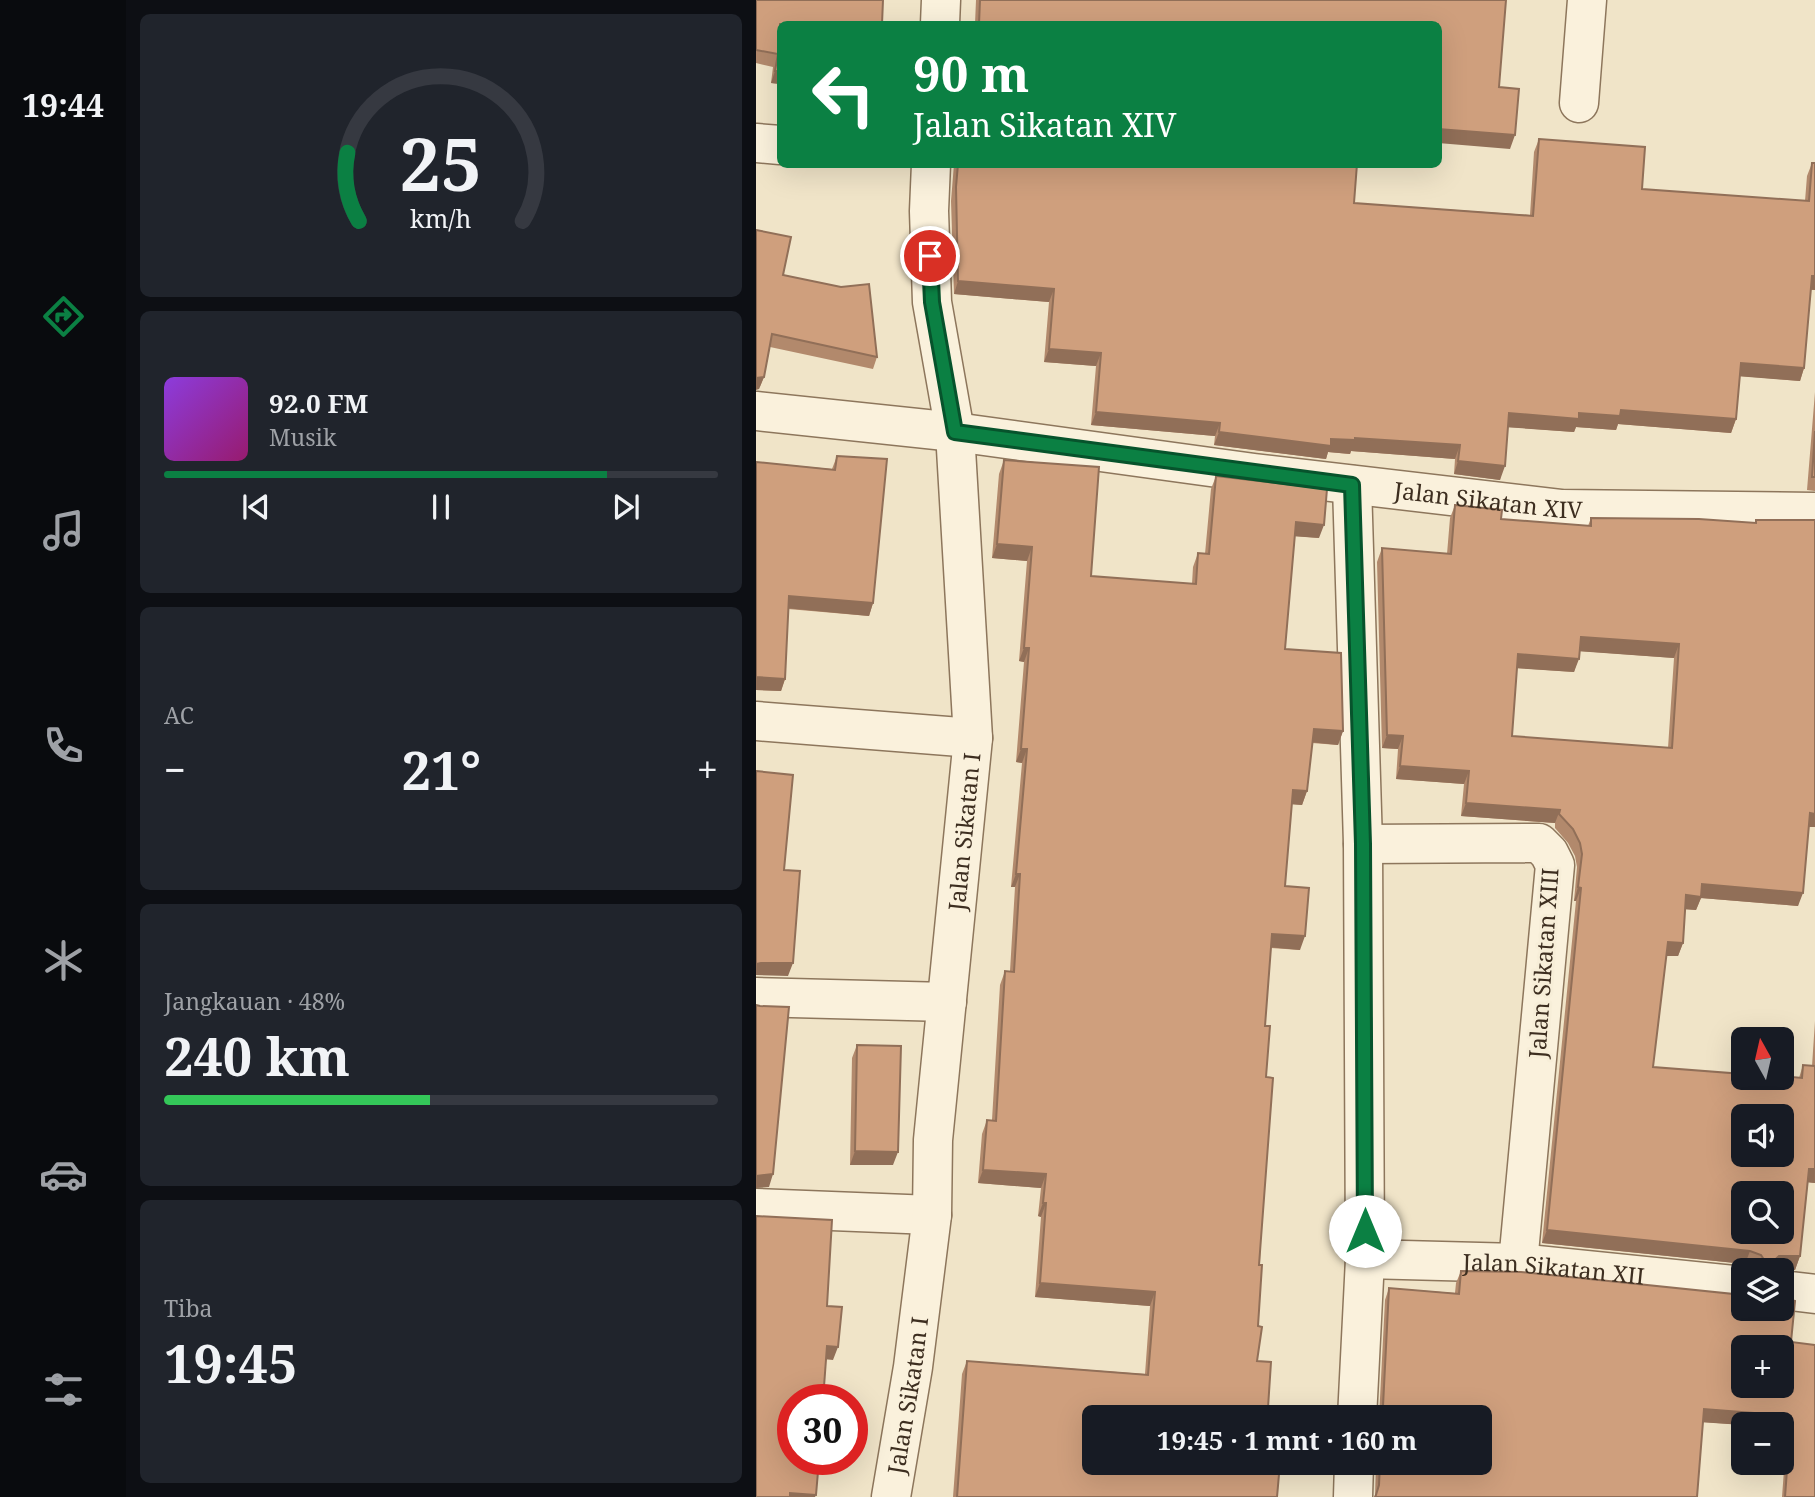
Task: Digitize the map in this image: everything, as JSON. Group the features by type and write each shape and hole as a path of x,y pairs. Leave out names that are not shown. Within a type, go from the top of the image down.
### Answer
{"street":[{"path":"940,21 941,0"},
{"path":"1579,103 1587,0"},
{"path":"756,143 777,145"},
{"name":"Jalan Sikatan I","path":"891,1497 914,1367 932,1214 933,1140 973,738 955,432 932,302 929,211 931,168"},
{"name":"Jalan Sikatan XIV","path":"756,411 955,432 1352,485 1562,509 1815,512"},
{"path":"1352,485 1363,844 1365,1259 1358,1405"},
{"path":"756,721 973,738"},
{"name":"Jalan Sikatan XIII","path":"1363,844 1539,843 1549,853 1555,866 1518,1263"},
{"path":"756,997 947,1002"},
{"path":"756,1208 932,1214"},
{"name":"Jalan Sikatan XII","path":"1365,1259 1518,1263 1731,1285"},
{"path":"1794,1291 1815,1294"},
{"path":"1353,1497 1354,1475"}],"building":[{"path":"756,0 883,0 882,21 777,21 777,54 756,50"},
{"path":"980,0 1506,0 1499,87 1519,89 1515,135 1442,129 1442,21 979,21"},
{"path":"1539,139 1645,147 1642,189 1809,201 1812,163 1815,163 1815,276 1812,276 1804,368 1741,363 1736,419 1621,410 1620,416 1579,413 1579,419 1509,413 1505,466 1458,461 1460,445 1355,438 1331,439 1331,446 1219,432 1220,423 1096,412 1101,353 1049,349 1054,289 958,281 958,168 1357,168 1354,203 1533,216"},
{"path":"756,230 791,237 783,275 841,287 869,284 877,357 772,334 764,377 756,378"},
{"path":"1815,431 1815,477 1812,477"},
{"path":"837,456 887,459 873,603 789,596 785,679 756,677 756,462 835,470"},
{"path":"1004,460 1099,467 1091,576 1196,584 1198,553 1209,554 1216,476 1327,489 1324,525 1296,522 1285,649 1341,653 1343,731 1314,729 1307,791 1293,790 1285,886 1309,888 1305,936 1272,934 1265,1026 1270,1026 1266,1077 1273,1078 1259,1265 1262,1265 1258,1326 1262,1327 1257,1361 1271,1362 1268,1405 1082,1405 1082,1475 1279,1475 1277,1497 957,1497 967,1361 1148,1375 1155,1292 1040,1283 1046,1174 983,1170 987,1120 996,1121 1005,971 1014,972 1020,874 1016,874 1027,749 1021,749 1029,648 1024,648 1032,547 997,544"},
{"path":"1455,505 1502,510 1501,519 1591,526 1591,518 1699,519 1756,523 1756,520 1815,520 1815,814 1810,813 1803,893 1702,884 1701,897 1686,895 1683,943 1668,942 1653,1067 1731,1073 1731,1090 1794,1090 1794,1077 1802,1078 1803,1065 1815,1066 1815,1169 1809,1169 1800,1256 1763,1258 1750,1251 1547,1230 1581,888 1578,887 1582,854 1580,843 1573,829 1559,814 1560,810 1466,803 1469,771 1400,766 1403,736 1387,735 1382,548 1451,554","holes":["1581,637 1679,644 1672,748 1512,736 1518,654 1579,659"]},
{"path":"756,771 793,775 784,870 800,871 793,963 756,964"},
{"path":"756,1005 789,1007 773,1174 756,1176"},
{"path":"857,1045 901,1046 898,1152 855,1151"},
{"path":"756,1216 832,1220 827,1306 842,1307 838,1347 827,1346 824,1384 777,1384 777,1475 818,1475 816,1495 790,1493 790,1497 756,1497"},
{"path":"1461,1271 1521,1272 1731,1294 1731,1321 1793,1321 1792,1335 1731,1335 1731,1398 1794,1398 1794,1342 1815,1345 1815,1497 1785,1497 1787,1475 1794,1475 1794,1412 1704,1409 1697,1497 1375,1497 1379,1475 1492,1475 1492,1405 1383,1405 1389,1288 1459,1294"}],"route":[{"path":"930,256 932,302 955,432 1352,485 1363,844 1365,1231"}]}
